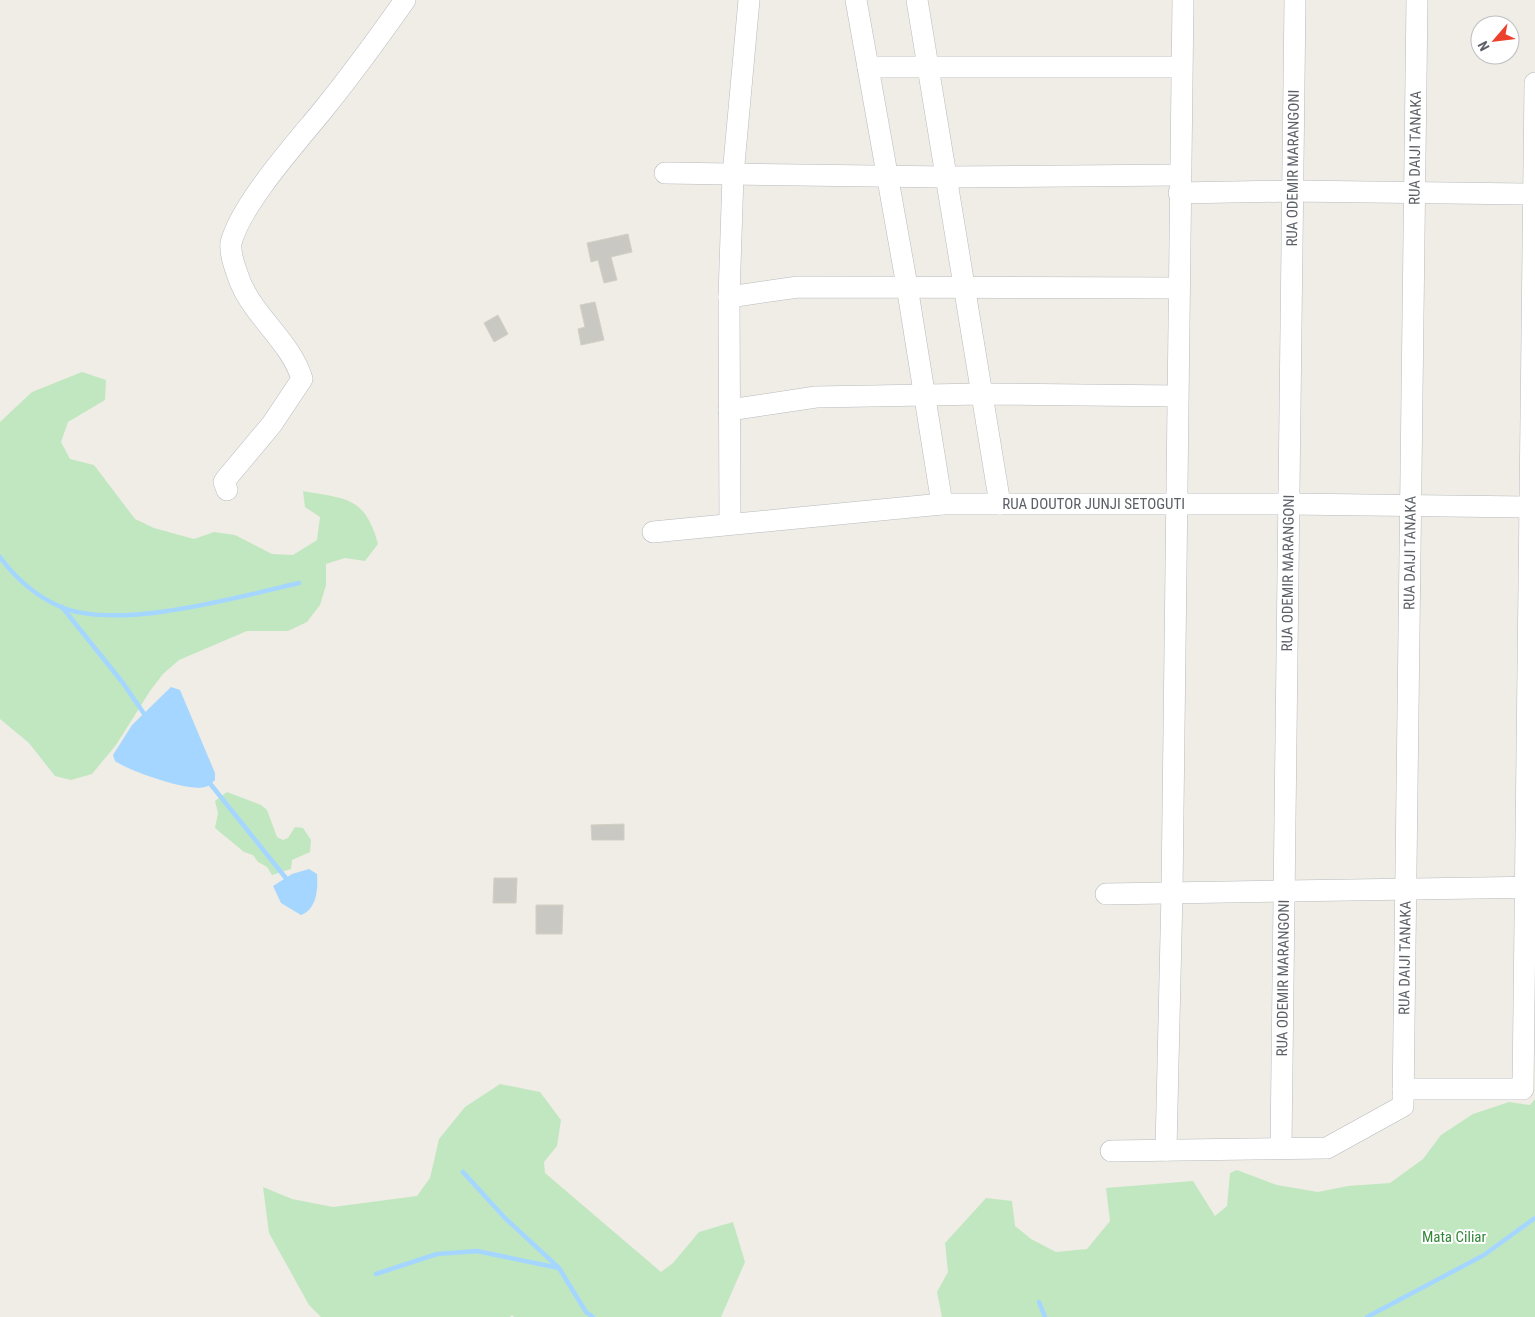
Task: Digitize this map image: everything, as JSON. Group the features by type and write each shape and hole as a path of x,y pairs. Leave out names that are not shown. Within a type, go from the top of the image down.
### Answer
{"street":[{"path":"227,490 224,482 226,478 272,424 302,379 290,353 269,329 245,291 237,274 231,245 234,236 259,192 325,108 405,0"},
{"path":"730,523 729,297 733,175 749,0"},
{"path":"856,0 907,286 942,504"},
{"path":"916,0 1000,504"},
{"path":"1166,1150 1172,892 1179,184 1183,0"},
{"name":"RUA ODEMIR MARANGONI","path":"1282,1147 1295,0"},
{"name":"RUA DAIJI TANAKA","path":"1403,1098 1417,0"},
{"path":"868,67 1181,67"},
{"path":"1111,1152 1282,1147 1327,1148 1403,1098 1523,1089 1530,888 1535,83"},
{"path":"665,173 888,175 1179,184 1293,191 1534,194"},
{"path":"729,297 798,287 1178,288"},
{"path":"729,410 816,397 982,394 1177,396"},
{"name":"RUA DOUTOR JUNJI SETOGUTI","path":"654,532 730,523 942,504 1289,504 1533,507"},
{"path":"1106,894 1530,888"}],"green space":[{"path":"82,372 106,380 105,400 68,422 61,442 70,459 94,465 135,519 154,528 194,539 214,532 235,535 272,554 293,555 317,540 320,517 305,507 303,491 352,502 367,517 378,544 365,561 345,558 326,564 326,585 320,605 307,622 288,631 247,631 179,660 163,674 150,691 116,745 92,774 71,780 55,776 29,743 0,719 0,422 32,392"},
{"path":"227,792 261,805 267,810 277,837 283,840 288,838 295,827 303,828 311,840 310,852 292,860 291,869 272,875 267,867 258,862 253,855 244,852 215,828 218,813 215,801"},
{"path":"500,1084 540,1092 561,1120 557,1146 544,1162 545,1173 661,1272 673,1263 699,1232 733,1222 745,1262 721,1317 514,1317 512,1315 510,1317 321,1317 309,1305 269,1233 263,1187 292,1199 333,1207 417,1196 430,1178 439,1139 465,1107"},
{"name":"Mata Ciliar","path":"1535,1099 1535,1317 942,1317 937,1292 948,1272 945,1243 986,1198 1012,1201 1015,1226 1031,1239 1056,1252 1087,1249 1110,1221 1106,1188 1193,1181 1215,1216 1227,1206 1230,1173 1237,1170 1277,1185 1318,1192 1348,1186 1390,1183 1423,1159 1441,1135 1473,1114 1509,1102 1530,1105"}],"water":[{"path":"171,687 180,690 215,773 215,780 206,787 197,788 173,784 145,775 115,761 113,755 132,725"},
{"path":"309,869 317,874 317,892 310,908 301,915 281,903 273,886 292,874"}],"building":[{"path":"628,234 632,252 611,257 617,280 604,283 598,260 591,262 587,243"},
{"path":"595,302 604,340 581,345 578,329 585,327 580,305"},
{"path":"498,315 508,334 494,342 484,323"},
{"path":"624,824 624,840 592,840 591,825"},
{"path":"494,878 517,878 516,903 493,903"},
{"path":"536,905 563,905 562,934 536,934"}],"waterway":[{"path":"0,557 12,572 43,598 61,607 85,613 114,615 146,614 212,603 299,583"},
{"path":"62,607 123,683 147,718"},
{"path":"208,781 289,882"},
{"path":"463,1172 504,1217 559,1268 586,1312 593,1317"},
{"path":"1367,1317 1484,1255 1535,1218"},
{"path":"376,1274 437,1254 477,1251 559,1268"},
{"path":"1039,1302 1045,1317"}]}
